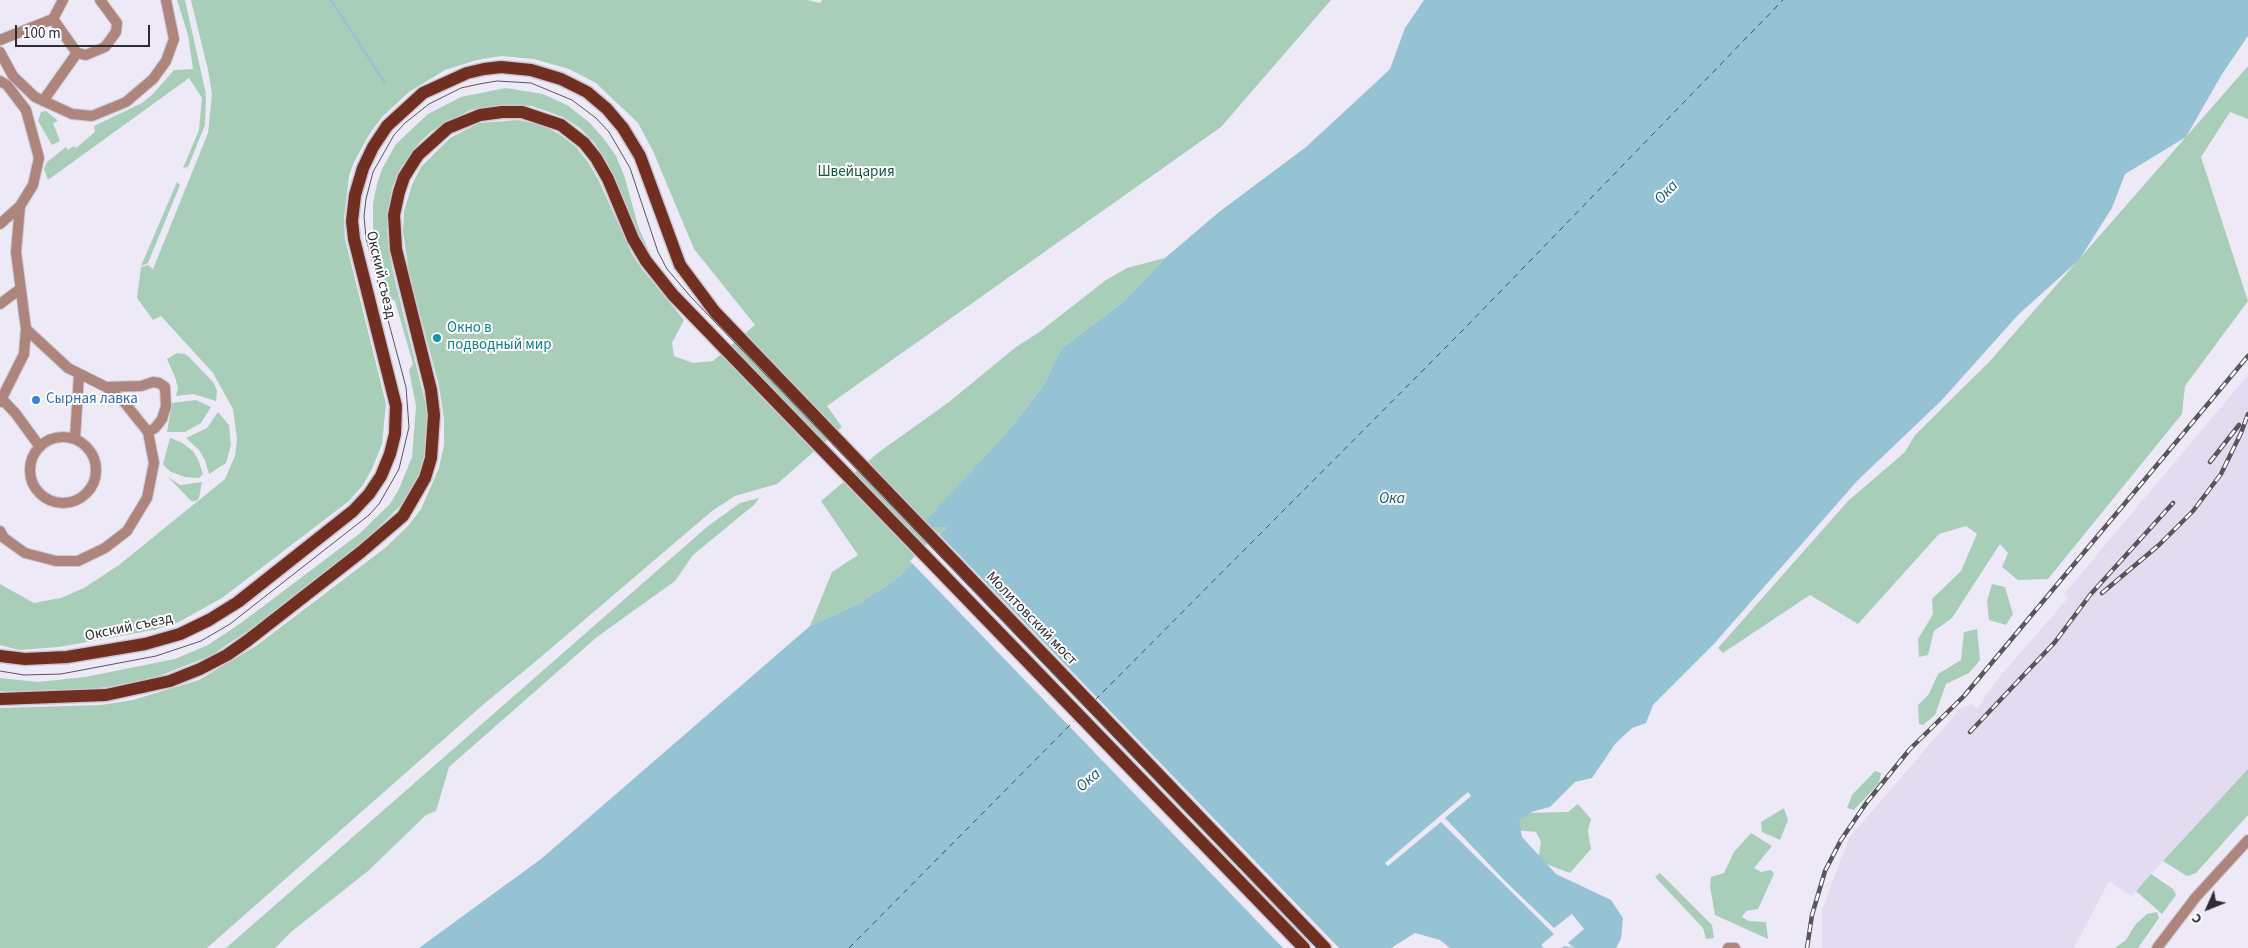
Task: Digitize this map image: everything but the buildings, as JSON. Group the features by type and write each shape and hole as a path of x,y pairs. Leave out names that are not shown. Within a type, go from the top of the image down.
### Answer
{"main road":[{"name":"Окский съезд","path":"0,656 26,660 67,658 145,644 180,634 209,620 238,602 353,511 369,494 381,476 390,454 395,434 396,406 354,239 352,221 355,195 366,161 387,126 423,93 442,83 466,73 501,67 531,70 561,79 587,92 607,109 633,143 646,171 680,265 715,312"},
{"name":"Окский съезд","path":"0,699 106,695 170,681 200,669 228,654 247,640 369,546 402,516 420,489 431,458 434,415 429,383 396,249 394,215 399,192 414,160 435,138 458,123 486,114 513,111 547,119 572,132 596,158 646,261 668,289 1304,948"},
{"name":"Молитовский мост","path":"715,312 1324,948"}],"street":[{"path":"0,40 53,19 63,0"},
{"path":"53,19 77,53 86,55 105,48 116,32 117,23 100,0"},
{"path":"0,52 3,69 39,99 72,114 92,116 126,102 140,92 153,79 171,52 174,39 166,0"},
{"path":"26,110 39,99 77,53"},
{"path":"0,81 7,85 26,110 39,158 33,184 20,206 0,224"},
{"path":"20,206 16,252 26,329 24,354 1,400 16,414 40,447"},
{"path":"0,304 20,289"},
{"path":"0,532 4,538 25,553 56,561 78,561 105,548 127,531 147,498 154,463 148,432 124,402 106,387 68,368 26,329"},
{"path":"75,439 80,374"},
{"path":"106,387 141,386 153,382 165,387 166,406 162,419 156,428 148,432"},
{"path":"64,437 75,439 85,444 92,453 97,475 90,490 77,501 66,504 55,503 37,491 30,472 31,461 40,447 52,438 64,437"},
{"path":"2157,948 2190,904 2248,840"},
{"path":"1728,948 1735,948"}],"shaded area":[{"path":"2248,375 2248,769 2131,896 2109,881 2074,948 1822,948 1822,910 1849,838 1960,709 1971,704 1977,709 1996,681 2068,598 2064,594"}],"green space":[{"path":"177,0 185,0 206,94 203,96 206,95 205,125 188,167 183,168 199,130 202,98 189,78 48,180 44,169 47,162 66,147 68,150 74,146 76,148 95,132 94,126 142,103 153,94 174,70 193,69 188,35"},
{"name":"Швейцария","path":"191,0 807,0 820,3 822,0 1331,0 1221,127 827,406 842,427 777,484 735,496 712,511 485,703 207,948 0,948 0,708 101,705 133,700 199,680 256,646 385,548 408,526 421,509 439,468 444,445 444,419 439,386 409,273 403,231 404,211 412,185 421,167 450,138 479,123 518,120 542,125 559,134 576,147 588,162 599,181 632,254 684,320 672,343 674,356 693,363 713,361 755,325 694,249 653,151 638,123 596,83 569,69 534,59 501,56 477,60 445,70 409,92 383,116 370,133 354,162 349,176 344,218 345,239 386,404 382,444 363,485 349,501 222,598 177,623 154,630 59,647 19,650 0,645 0,584 34,603 61,598 84,588 119,565 225,479 235,456 237,439 233,409 213,373 161,316 153,320 137,298 141,267 148,265 153,269 208,133 212,94"},
{"path":"2248,66 2248,119 2230,112 2201,157 2248,301 2185,386 2182,414 2048,579 2018,580 2002,567 2008,553 2000,544 1952,618 1934,631 1928,655 1919,657 1918,639 1933,614 1932,599 1961,571 1977,534 1966,526 1939,534 1858,624 1810,595 1723,653 1718,648 1848,501 1905,452 1915,435 1990,361"},
{"path":"506,88 543,94 567,105 589,122 604,139 616,156 625,178 638,226 651,256 634,226 606,160 594,142 580,128 563,117 532,106 501,105 470,110 432,131 419,143 401,167 392,188 387,219 388,244 393,272 428,413 427,441 423,462 416,482 403,503 369,537 252,628 210,656 154,678 115,686 75,691 0,691 0,678 38,682 85,677 175,659 208,645 241,623 359,534 390,504 399,489 412,457 416,406 409,370 413,364 395,301 391,299 381,269 373,233 373,204 377,184 382,169 396,144 428,114 461,97"},
{"path":"46,111 58,121 53,123 60,141 52,145 38,121 41,112"},
{"path":"177,182 180,185 148,263 141,266"},
{"path":"1165,258 1124,301 1061,349 1043,386 1007,432 921,527 947,527 899,577 858,604 810,626 832,572 858,555 821,501 879,452 949,402 1016,347 1038,333 1106,280 1127,268"},
{"path":"177,353 185,354 189,357 214,383 217,391 216,401 193,394 176,396 178,388 167,359"},
{"path":"196,400 211,407 201,423 185,432 167,432 172,403"},
{"path":"218,412 229,425 231,445 226,463 209,474 205,460 199,450 186,438 207,428"},
{"path":"170,438 181,442 193,451 203,474 199,478 185,477 171,472 165,467 163,464"},
{"path":"168,477 180,485 202,482 199,498 196,501 191,501"},
{"path":"759,498 755,504 693,555 675,581 597,637 449,767 436,811 426,815 368,871 291,932 275,948 226,948 708,526 740,503"},
{"path":"1992,584 2005,587 2013,614 2006,625 1989,620 1987,601"},
{"path":"1977,629 1980,660 1969,673 1946,684 1935,715 1923,725 1919,724 1918,705 1929,694 1938,674 1961,660 1964,632"},
{"path":"2248,769 2248,815 2196,873 2187,876 2163,861"},
{"path":"1875,771 1881,773 1879,783 1854,810 1847,808 1852,795"},
{"path":"1578,804 1591,819 1588,831 1591,849 1570,873 1538,861 1541,842 1536,832 1515,830 1519,813 1568,812"},
{"path":"1784,808 1788,820 1780,840 1762,832 1761,822"},
{"path":"1751,833 1772,846 1754,868 1761,872 1771,870 1774,874 1758,909 1746,911 1742,917 1749,921 1766,922 1768,939 1715,915 1710,886 1711,877 1724,873 1734,852"},
{"path":"1660,873 1712,925 1714,938 1706,939 1703,928 1655,877"},
{"path":"2151,874 2173,889 2176,895 2162,914 2136,891"},
{"path":"2157,912 2159,918 2138,948 2115,948 2126,940 2135,925 2147,914"}],"water":[{"name":"Ока","path":"1424,0 2248,0 2248,36 2222,74 2186,137 2125,174 2112,208 2079,260 2018,315 1941,401 1858,480 1713,645 1653,705 1646,723 1632,728 1615,744 1592,778 1575,782 1550,807 1531,812 1519,821 1522,837 1556,874 1611,900 1623,918 1621,939 1616,948 1450,948 1440,940 1415,933 1391,948 419,948 541,859 810,626 858,604 899,577 947,527 920,527 1007,432 1043,386 1061,349 1124,301 1165,258 1219,212 1306,147 1390,69 1405,28"}],"pier":[{"path":"938,533 1339,948 1283,948 910,561"},
{"path":"1468,792 1471,796 1445,818 1505,881 1554,928 1572,914 1584,929 1568,943 1574,948 1564,946 1562,948 1544,948 1541,945 1554,934 1441,822 1388,866 1385,863"}],"waterway":[{"path":"331,0 385,83"}],"ferry route":[{"path":"1095,700 1464,329 1783,0"},
{"path":"849,948 1076,719"}],"tram line":[{"path":"0,671 24,675 61,674 156,656 201,641 230,624 369,515 379,504 399,469 409,427 406,387 366,238 364,216 373,172 394,135 405,123 429,104 461,88 479,84 497,81 531,83 572,100 596,118 609,132 630,168 658,252 667,269 690,296 1317,948"}],"railway":[{"path":"1807,948 1812,915 1825,871 1841,840 1867,802 1910,749 1964,696 2248,356"},
{"path":"2102,593 2159,545 2193,511 2221,474 2248,414"},
{"path":"2210,462 2239,425"},
{"path":"1970,732 2055,642 2090,595 2173,503"}],"place":[{"name":"Окно в подводный мир","path":"437,338"},
{"name":"Сырная лавка","path":"36,400"}]}
